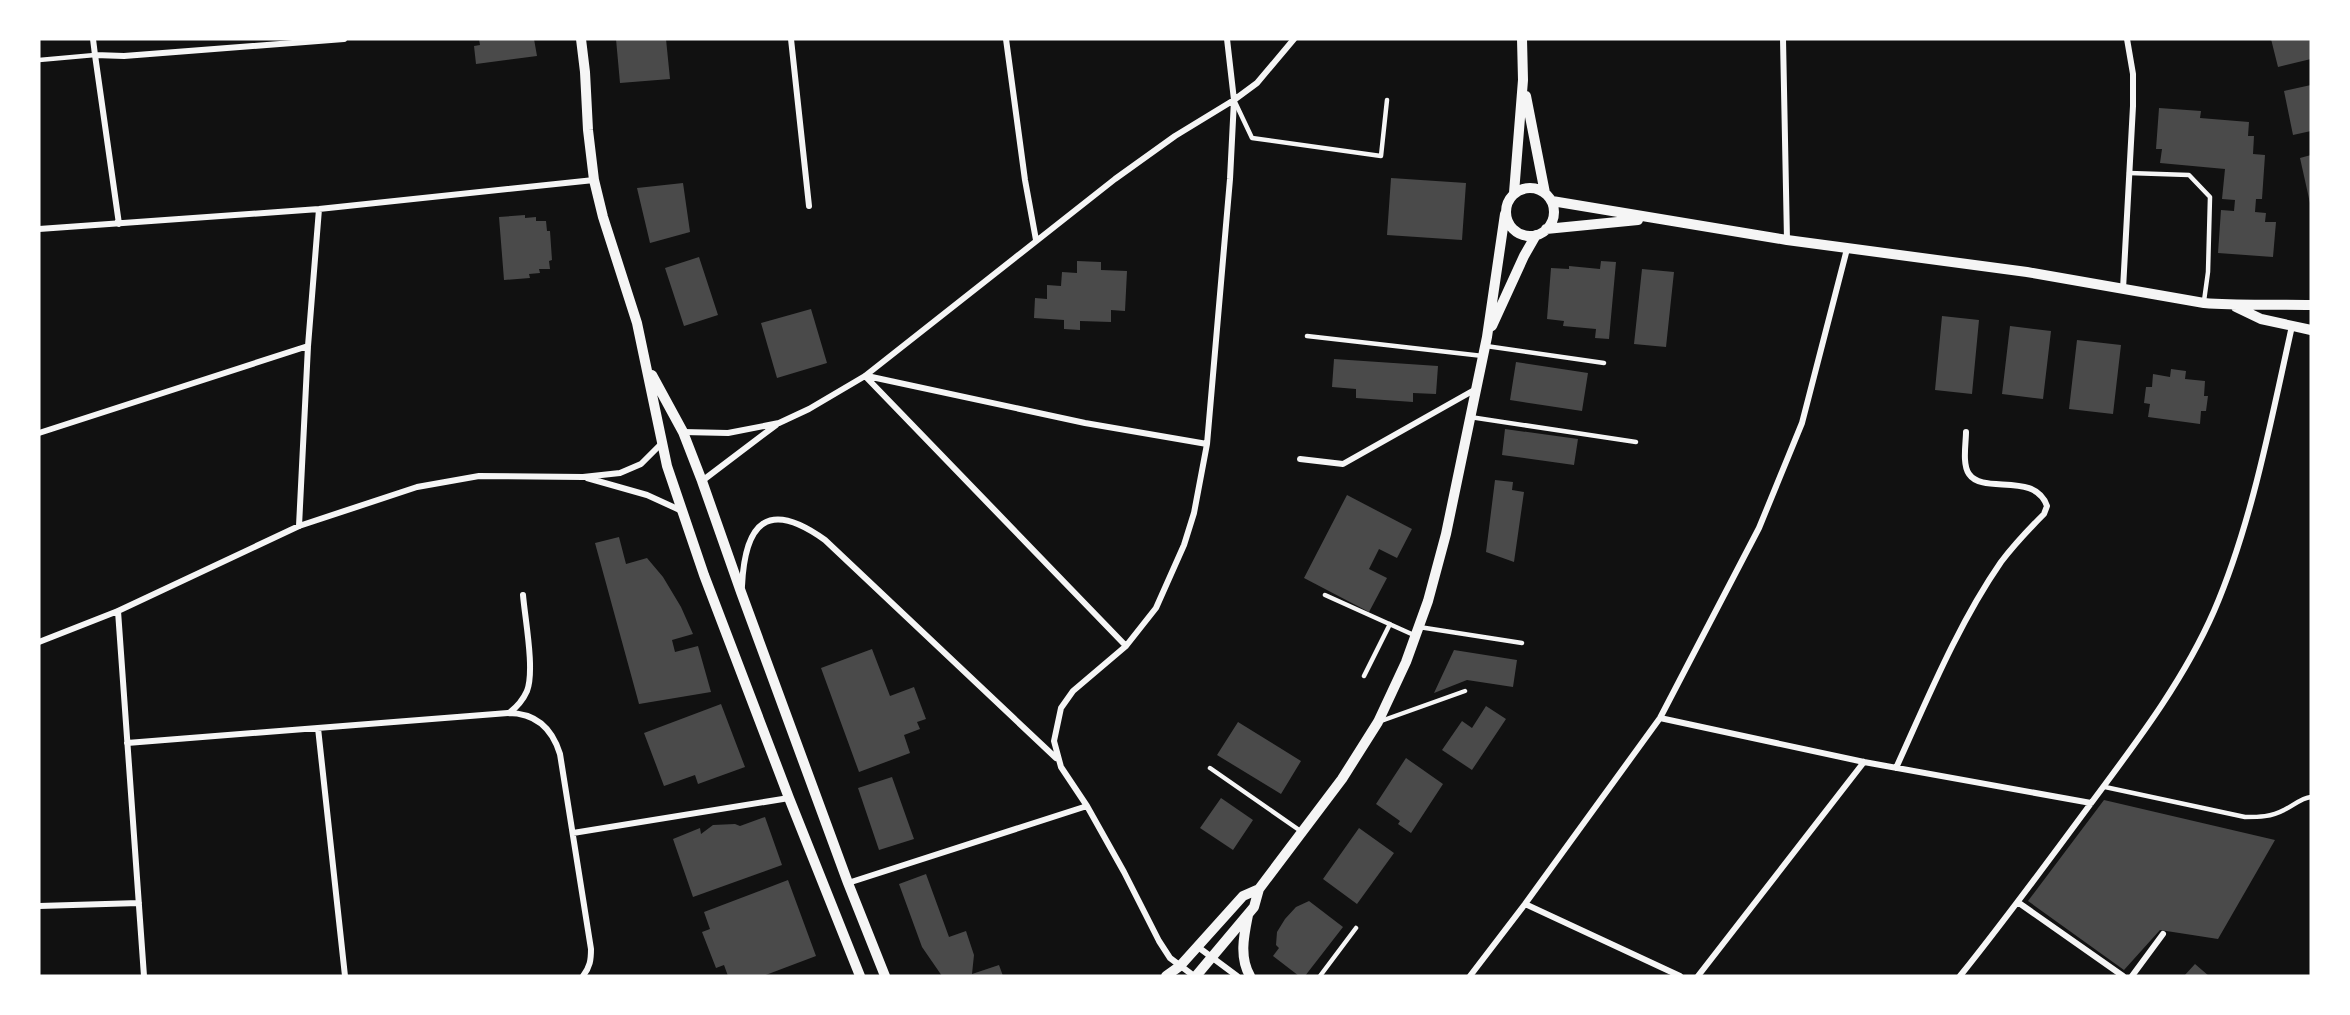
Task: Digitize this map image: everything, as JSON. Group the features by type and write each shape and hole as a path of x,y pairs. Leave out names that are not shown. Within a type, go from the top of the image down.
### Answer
{"street":[{"path":"93,39 119,224"},
{"path":"94,55 124,56 344,39"},
{"path":"581,39 594,180 603,217 631,303 667,466 704,575 860,976"},
{"path":"585,72 588,39"},
{"path":"791,39 809,206"},
{"path":"1006,39 1025,180 1036,240"},
{"path":"1058,759 1054,741 1061,708 1073,691 1126,646 1156,608 1172,575 1194,513 1207,444 1230,179 1234,100 1227,39"},
{"path":"683,432 728,433 779,423 809,409 865,376 1036,240 1166,142 1257,83 1294,39"},
{"path":"741,592 746,547 754,532 765,522 780,519 795,521 825,540 1058,759 1124,872 1159,941 1170,958 1195,976 1254,908 1259,889 1342,779 1378,722 1428,601 1446,534 1485,346 1506,206 1514,193 1523,81 1522,39"},
{"path":"1783,39 1787,240"},
{"path":"2123,289 2133,85 2127,39"},
{"path":"1485,346 1524,256 1553,216 1523,81"},
{"path":"39,229 319,209 594,180"},
{"path":"1514,193 1530,187 1548,197 1648,219 2026,273 2204,303 2233,306 2265,303 2311,305"},
{"path":"299,526 308,346 319,209"},
{"path":"1505,214 1512,229 1528,236 1541,232 1648,219"},
{"path":"1470,976 1660,718 1759,528 1802,423 1847,249"},
{"path":"2233,306 2261,319 2311,330"},
{"path":"1960,976 2019,903 2105,787 2187,664 2214,611 2236,550 2265,446 2292,326"},
{"path":"39,433 308,346"},
{"path":"646,363 683,432 848,883 885,976"},
{"path":"865,376 1085,423 1207,444"},
{"path":"865,376 1126,646"},
{"path":"1300,459 1344,464 1476,389"},
{"path":"702,481 779,423"},
{"path":"1896,768 1932,688 1973,610 2001,562 2044,514 2047,506 2044,497 2031,488 1975,480 1966,467 1966,432"},
{"path":"39,642 118,610 299,526 417,488 445,481 498,476 584,477 620,473 641,464 662,443"},
{"path":"584,477 647,495 683,512"},
{"path":"508,713 522,701 530,674 523,595"},
{"path":"118,610 144,976"},
{"path":"127,743 508,713 525,715 538,720 549,729 556,740 560,754 591,958 589,968 583,976"},
{"path":"1660,718 1864,762 2091,803"},
{"path":"318,728 345,976"},
{"path":"1698,976 1864,762"},
{"path":"573,833 789,798"},
{"path":"848,883 1087,806"},
{"path":"1166,976 1180,966 1244,896 1259,889"},
{"path":"39,906 139,903"},
{"path":"2019,903 2123,976"},
{"path":"1525,904 1680,976"},
{"path":"1249,914 1243,940 1243,955 1250,976"},
{"path":"2132,976 2163,934"},
{"path":"1198,947 1237,976"}],"lane":[{"path":"39,60 94,55"},
{"path":"1234,100 1252,138 1381,156 1387,100"},
{"path":"2129,173 2189,174 2210,197 2208,272 2204,303"},
{"path":"1307,336 1485,346 1604,363"},
{"path":"1470,417 1636,442"},
{"path":"1325,595 1390,624 1417,631 1522,643"},
{"path":"1364,676 1390,624"},
{"path":"1378,722 1465,691"},
{"path":"1210,768 1302,832"},
{"path":"2105,787 2245,817 2265,817 2283,811 2306,797 2311,797"},
{"path":"1320,976 1356,928"}],"building":[{"path":"479,39 534,39 537,56 476,64 474,46 480,45"},
{"path":"616,39 666,39 670,79 620,83"},
{"path":"2271,39 2311,39 2311,59 2278,67"},
{"path":"2311,85 2311,131 2293,135 2284,91"},
{"path":"2159,108 2201,111 2200,118 2249,122 2248,136 2254,136 2253,154 2265,155 2262,199 2256,199 2255,212 2266,213 2265,222 2276,222 2273,257 2218,253 2221,210 2234,211 2235,200 2222,199 2225,169 2160,163 2162,149 2156,149"},
{"path":"2311,155 2311,203 2310,203 2300,158"},
{"path":"1391,178 1466,183 1462,240 1387,235"},
{"path":"683,183 690,232 650,243 637,188"},
{"path":"525,215 525,218 536,217 536,221 546,221 547,231 550,231 552,260 549,261 550,269 539,269 540,273 529,274 530,278 504,280 499,217"},
{"path":"699,257 718,315 684,326 665,268"},
{"path":"1077,261 1101,262 1101,270 1127,271 1125,311 1111,310 1111,322 1080,321 1080,330 1064,329 1064,320 1034,318 1035,298 1047,299 1047,285 1061,286 1062,272 1077,273"},
{"path":"1601,261 1616,262 1609,339 1595,338 1596,329 1563,326 1564,321 1547,319 1551,268 1569,269 1569,266 1600,269"},
{"path":"1642,269 1674,272 1666,347 1634,344"},
{"path":"811,309 827,363 777,378 761,323"},
{"path":"1942,316 1979,320 1972,394 1935,390"},
{"path":"2010,326 2051,331 2043,399 2002,394"},
{"path":"2077,340 2121,345 2113,414 2069,409"},
{"path":"1334,359 1438,366 1436,394 1413,393 1413,402 1356,398 1356,389 1332,387"},
{"path":"1516,362 1588,373 1582,411 1510,400"},
{"path":"2171,369 2186,371 2185,379 2205,381 2204,396 2208,396 2206,411 2201,411 2200,424 2148,417 2150,404 2144,403 2146,387 2152,387 2153,374 2170,377"},
{"path":"1505,429 1578,439 1574,465 1502,455"},
{"path":"1495,480 1513,482 1512,490 1524,492 1514,562 1486,552"},
{"path":"1347,495 1412,529 1397,558 1379,549 1369,569 1387,578 1369,612 1304,578"},
{"path":"619,537 626,564 647,558 663,577 681,607 693,634 672,640 675,652 698,646 711,692 639,704 595,543"},
{"path":"872,649 890,696 914,687 926,719 917,722 920,729 904,735 910,753 859,772 821,668"},
{"path":"1454,650 1517,660 1513,687 1467,680 1434,693"},
{"path":"721,704 745,767 698,784 695,775 664,786 644,733"},
{"path":"1486,706 1506,719 1472,770 1442,750 1462,721 1472,728"},
{"path":"1238,722 1301,761 1281,794 1217,755"},
{"path":"1406,758 1443,784 1411,833 1398,824 1400,821 1376,804"},
{"path":"892,777 914,839 879,850 858,788"},
{"path":"1221,798 1253,820 1233,850 1200,828"},
{"path":"2104,800 2275,840 2218,939 2160,930 2124,970 2028,901"},
{"path":"765,817 782,865 693,897 673,839 700,828 701,834 713,825 735,824 740,826"},
{"path":"1359,828 1394,853 1357,904 1323,879"},
{"path":"926,874 949,937 966,931 974,955 972,974 999,965 1003,976 942,976 922,947 899,884"},
{"path":"788,880 816,956 763,976 728,976 724,965 716,968 702,932 710,929 704,912"},
{"path":"1309,901 1343,927 1305,976 1299,976 1273,956 1279,948 1276,945 1277,932 1285,919 1296,907"},
{"path":"2195,964 2209,976 2184,976"}]}
